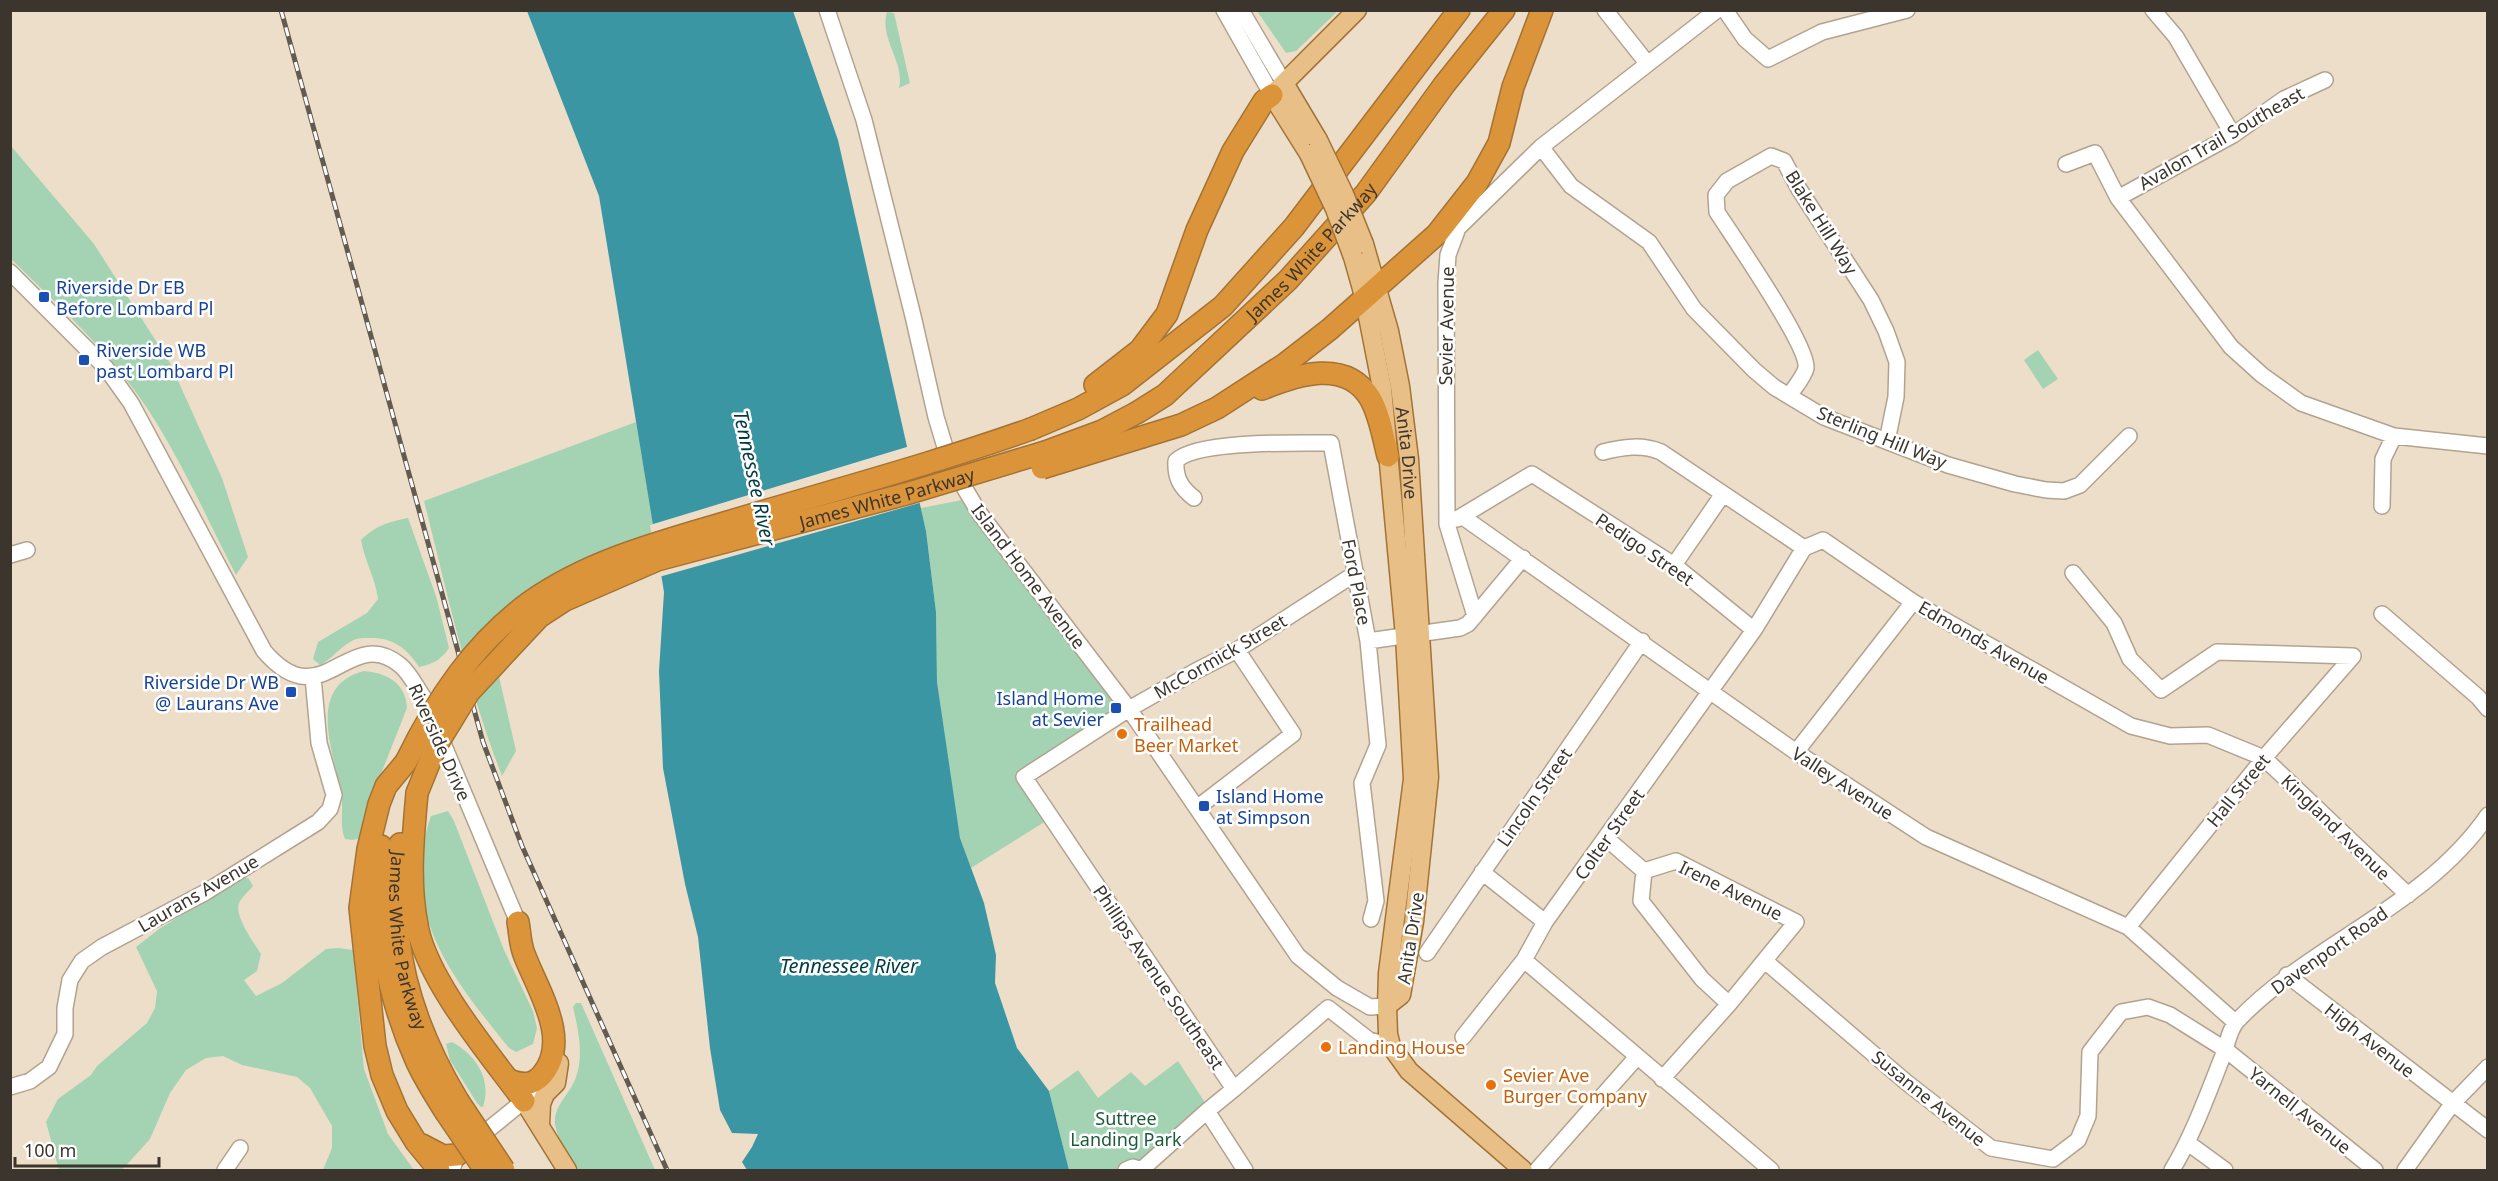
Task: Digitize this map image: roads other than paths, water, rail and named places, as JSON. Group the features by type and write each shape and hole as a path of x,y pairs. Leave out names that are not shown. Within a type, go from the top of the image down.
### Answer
{"highway":[{"name":"James White Parkway","path":"504,1170 416,1062 389,984 380,923 381,848 390,805 406,762 450,683 492,634 531,602 587,570 657,543 1031,429 1052,408 1118,378 1223,306 1294,227 1458,10"},
{"name":"James White Parkway","path":"485,1170 452,1106 422,1035 404,972 397,921 397,870 402,831 436,746 469,692 539,617 565,600 657,560 906,494 1046,452 1102,430 1165,395 1288,280 1366,193 1444,85 1504,10"},
{"path":"1217,408 1285,364 1330,329 1437,234 1478,183 1498,143 1513,87 1542,10"},
{"path":"1118,378 1167,314 1197,230 1233,151 1264,101 1278,89"},
{"path":"906,494 957,487 1031,471 1181,425 1284,380 1306,374 1335,373 1355,381 1370,398 1388,456"},
{"path":"406,762 386,786 378,804 368,849 360,908 375,1046 389,1093 416,1142 439,1170"},
{"path":"417,792 410,862 418,931 436,975 464,1019 525,1101"},
{"path":"509,1080 526,1084 537,1080 548,1065 554,1046 548,1013 523,952 518,922"},
{"path":"416,1142 455,1162"}],"main road":[{"path":"1278,89 1357,10"},
{"name":"Anita Drive","path":"1278,89 1344,194 1358,251 1400,386 1408,448 1413,635"},
{"name":"Anita Drive","path":"1371,291 1388,456 1413,635 1428,788 1414,922 1401,995 1387,1006"},
{"path":"1387,1006 1391,1046 1409,1071 1523,1170"},
{"path":"540,1125 541,1104 545,1094 556,1083 559,1063"},
{"path":"525,1101 567,1170"}],"street":[{"name":"Island Home Avenue","path":"827,10 864,120 914,316 936,417 948,457 980,514 1129,709 1298,956 1337,988 1370,1007 1387,1006"},
{"name":"Anita Drive","path":"1224,10 1278,89"},
{"name":"Anita Drive","path":"1241,10 1278,89"},
{"path":"1605,10 1647,63"},
{"name":"Sevier Avenue","path":"1475,616 1447,524 1445,429 1448,255 1458,228 1541,147 1717,10"},
{"path":"1725,10 1745,39 1768,59 1822,32 1907,10"},
{"path":"2153,10 2176,37 2233,135"},
{"name":"Avalon Trail Southeast","path":"2118,198 2233,135 2284,99 2325,80"},
{"name":"Sterling Hill Way","path":"1541,147 1571,186 1649,242 1694,309 1754,370 1789,396 1824,417 1948,465 2015,484 2064,491 2079,485 2129,436"},
{"path":"2067,164 2095,153 2118,198 2231,347 2262,375 2301,403 2394,436 2487,446"},
{"name":"Blake Hill Way","path":"1789,396 1806,369 1804,359 1795,336 1717,212 1716,195 1727,181 1771,156 1784,160 1799,189 1871,300 1886,331 1897,362 1896,397 1887,441"},
{"path":"10,273 106,368 131,403 264,651 276,665 293,676 313,677"},
{"path":"2382,506 2383,459 2394,436"},
{"name":"Ford Place","path":"1194,498 1182,489 1176,470 1176,461 1191,452 1271,443 1331,443 1368,641 1378,745 1362,783 1376,901 1371,920"},
{"path":"1603,452 1623,447 1649,447 1661,452 1804,548"},
{"name":"Pedigo Street","path":"1463,517 1532,474 1674,565 1754,630"},
{"path":"1674,565 1723,494"},
{"path":"1447,524 1463,517"},
{"name":"Valley Avenue","path":"1463,517 1642,641 1796,752 1926,837 2128,927 2235,1022"},
{"name":"Edmonds Avenue","path":"1804,548 1823,540 1913,603 2131,726 2170,736 2208,735 2264,758"},
{"name":"Colter Street","path":"1463,1037 1524,960 1545,922 1754,630 1804,548"},
{"path":"10,555 27,550"},
{"path":"1368,641 1460,628 1475,616 1523,558"},
{"name":"McCormick Street","path":"1024,777 1129,709 1237,650 1356,573"},
{"name":"Hall Street","path":"2073,573 2114,623 2130,659 2161,690 2217,652 2353,656 2264,758 2128,927"},
{"path":"1796,752 1913,603"},
{"path":"2382,614 2478,697 2487,709"},
{"name":"Lincoln Street","path":"1427,953 1642,641"},
{"path":"1197,808 1293,734 1237,650"},
{"name":"Riverside Drive","path":"313,677 352,659 370,654 391,659 405,670 424,698 560,1023 562,1044 559,1063"},
{"name":"Laurans Avenue","path":"10,1087 30,1081 49,1066 65,1034 65,1008 70,980 82,962 102,947 206,892 318,822 330,809 334,795 319,743 313,677"},
{"name":"Kingland Avenue","path":"2264,758 2408,895"},
{"name":"Phillips Avenue Southeast","path":"1024,777 1234,1089 1141,1170"},
{"name":"Davenport Road","path":"2235,1022 2287,975 2408,895 2482,836 2487,815"},
{"path":"1606,838 1644,871 1641,901 1702,979 1729,1004"},
{"name":"Irene Avenue","path":"1644,871 1676,861 1796,921 1765,962"},
{"path":"1482,872 1545,922"},
{"path":"1524,960 1636,1058 1771,1170"},
{"path":"1662,1079 1765,962"},
{"name":"Susanne Avenue","path":"1765,962 1906,1082 1991,1148 2053,1159 2078,1140 2088,1116 2090,1052 2121,1012 2148,1006 2170,1014 2226,1050"},
{"name":"High Avenue","path":"2287,975 2487,1130"},
{"path":"1234,1089 1328,1008 1369,1040 1391,1046"},
{"path":"2172,1170 2188,1143 2235,1022"},
{"name":"Yarnell Avenue","path":"2226,1050 2375,1170"},
{"path":"1537,1170 1636,1058"},
{"path":"455,1162 546,1083 559,1063"},
{"path":"2405,1170 2452,1104 2487,1067"},
{"path":"1207,1112 1245,1170"},
{"path":"2188,1143 2225,1170"},
{"path":"225,1170 240,1148"},
{"path":"1126,1170 1133,1167 1141,1170"}],"water":[{"name":"Tennessee River","path":"527,11 793,11 838,140 926,531 936,612 937,682 960,838 984,903 996,955 995,983 1017,1048 1049,1091 1069,1170 747,1170 742,1162 758,1134 732,1133 720,1110 710,1048 698,937 685,884 663,768 659,671 664,592 599,196"}],"railway":[{"path":"281,10 483,742 522,846 667,1170"}],"place":[{"name":"Riverside Dr EB Before Lombard Pl","path":"44,297"},
{"name":"Riverside WB past Lombard Pl","path":"84,360"},
{"name":"Riverside Dr WB @ Laurans Ave","path":"291,692"},
{"name":"Island Home at Sevier","path":"1116,708"},
{"name":"Trailhead Beer Market","path":"1122,734"},
{"name":"Island Home at Simpson","path":"1204,806"},
{"name":"Landing House","path":"1326,1047"},
{"name":"Sevier Ave Burger Company","path":"1491,1085"}],"park label":[{"name":"Suttree Landing Park","path":"1126,1128"}]}
